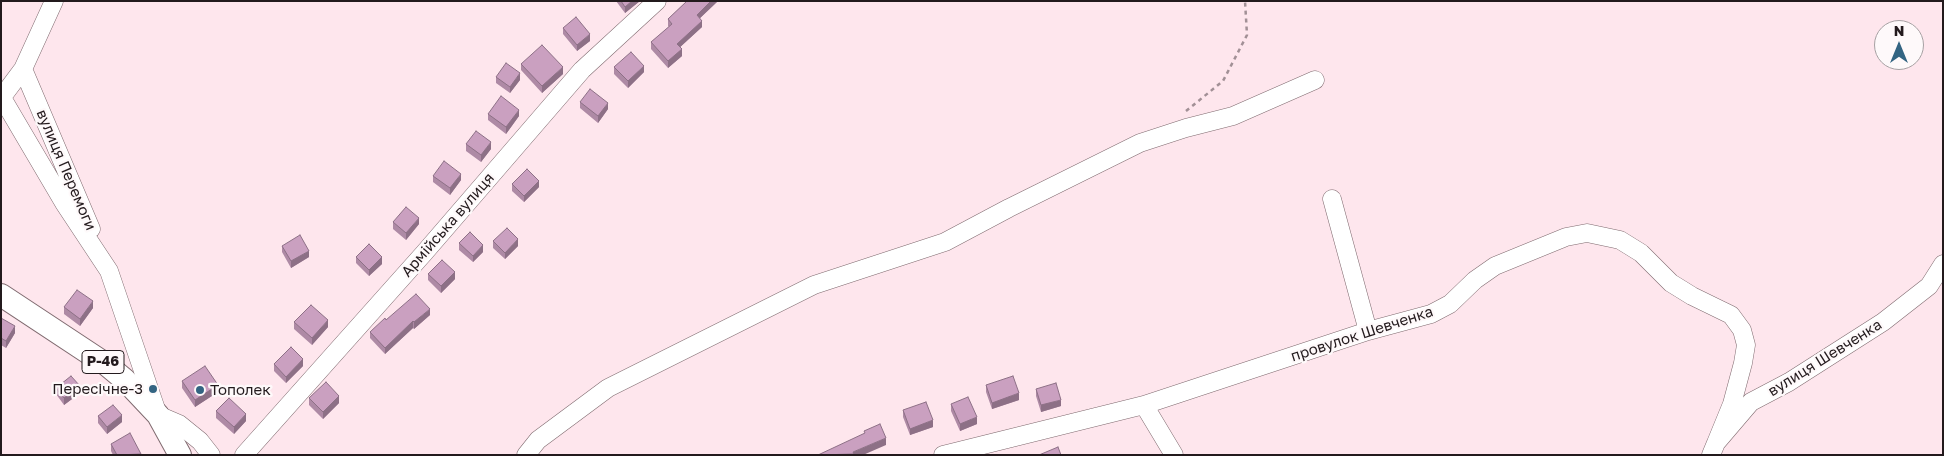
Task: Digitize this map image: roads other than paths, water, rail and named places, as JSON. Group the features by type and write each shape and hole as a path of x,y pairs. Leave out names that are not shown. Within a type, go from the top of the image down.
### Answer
{"main road":[{"name":"Р-46","path":"1,295 107,365 125,380 158,415 180,455"}],"street":[{"path":"2,97 23,69 54,1"},
{"name":"Армійська вулиця","path":"244,455 432,244 582,70 657,1"},
{"name":"вулиця Перемоги","path":"23,69 109,272 158,415"},
{"path":"526,455 538,440 608,388 814,285 945,242 1140,144 1186,128 1233,116 1315,80"},
{"name":"вулиця Перемоги","path":"2,97 64,203 109,272"},
{"path":"1332,199 1368,331"},
{"name":"провулок Шевченка","path":"943,455 1144,405 1368,331 1431,314 1450,304 1475,280 1495,266 1566,237 1587,233 1620,240 1641,253 1671,283 1731,316 1742,330 1746,345 1743,363 1732,404 1714,449"},
{"name":"вулиця Шевченка","path":"1714,449 1751,402 1789,382 1883,322 1929,286 1943,264"},
{"path":"1144,405 1174,455"},
{"path":"158,415 179,424 200,441 211,455"}],"place":[{"name":"Пересічне-3","path":"153,389"},
{"name":"Тополек","path":"200,390"}]}
